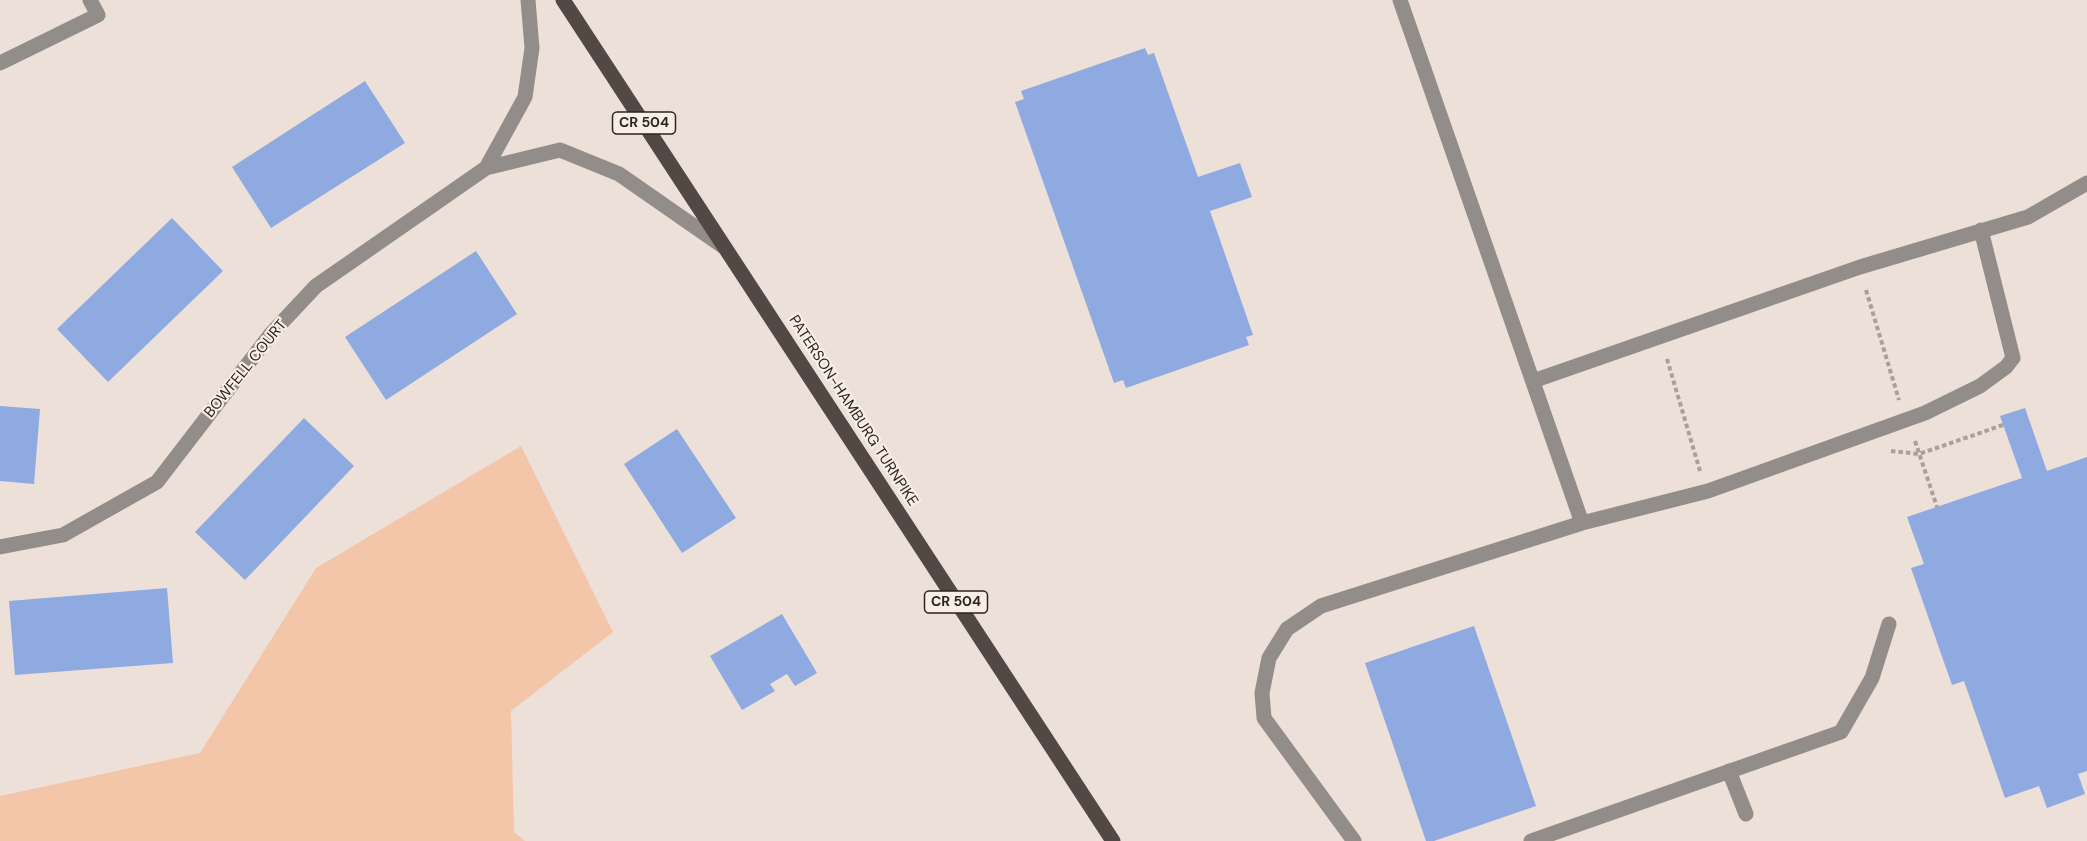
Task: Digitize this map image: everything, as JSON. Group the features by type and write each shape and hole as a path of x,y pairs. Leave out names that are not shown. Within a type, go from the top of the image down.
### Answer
{"main road":[{"name":"PATERSON-HAMBURG TURNPIKE","path":"564,0 1113,841"}],"street":[{"path":"0,63 98,15 90,0"},
{"name":"BOWFELL COURT","path":"486,168 525,97 532,48 528,0"},
{"path":"1400,0 1582,523"},
{"name":"BOWFELL COURT","path":"0,547 63,535 157,482 270,335 316,286 486,168 560,150 619,174 724,247"},
{"path":"1533,381 1860,267 2028,217 2087,183"},
{"path":"1354,841 1264,718 1262,693 1269,658 1287,629 1321,606 1582,523 1708,491 1925,413 1980,386 2013,358 1981,230"},
{"path":"1531,841 1840,732 1872,678 1889,624"},
{"path":"1729,771 1746,814"}],"path":[{"path":"1865,286 1900,406"},
{"path":"1666,359 1702,477"},
{"path":"1886,451 1919,454 2003,425"},
{"path":"1913,434 1937,507"}],"shaded area":[{"path":"521,446 613,632 511,711 514,832 525,841 0,841 0,796 200,753 316,568"}],"building":[{"path":"1145,48 1148,55 1154,53 1198,177 1240,163 1252,197 1210,211 1253,335 1246,337 1249,345 1126,388 1123,380 1114,383 1015,102 1024,99 1021,91"},
{"path":"365,81 405,143 271,228 232,167"},
{"path":"172,218 223,271 108,382 57,329"},
{"path":"476,251 517,314 386,400 345,337"},
{"path":"0,406 40,409 34,484 0,481"},
{"path":"2025,408 2047,471 2087,457 2087,771 2078,774 2085,794 2047,808 2039,786 2005,798 1964,681 1952,685 1911,568 1924,564 1907,517 2022,478 2000,416"},
{"path":"304,418 354,466 245,580 195,532"},
{"path":"677,429 736,518 682,553 624,464"},
{"path":"167,588 173,663 15,675 9,601"},
{"path":"782,614 817,673 795,686 787,674 770,684 775,691 742,710 710,656"},
{"path":"1474,626 1536,806 1434,841 1426,841 1365,663"}]}
